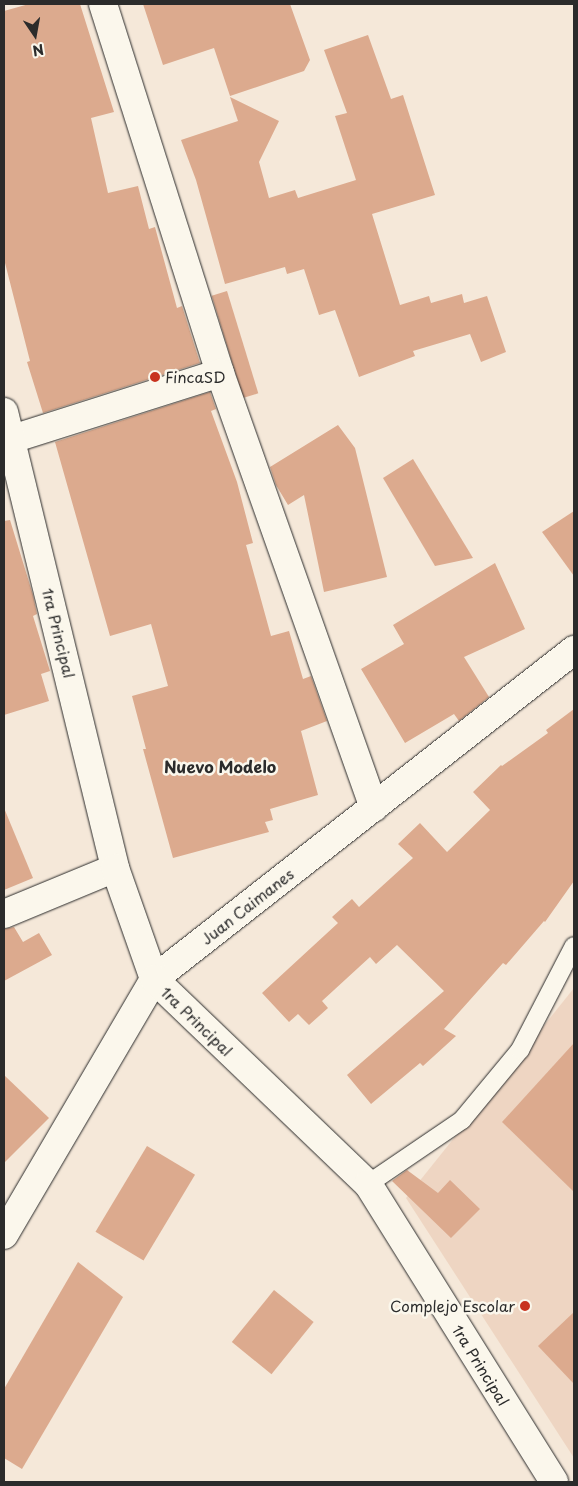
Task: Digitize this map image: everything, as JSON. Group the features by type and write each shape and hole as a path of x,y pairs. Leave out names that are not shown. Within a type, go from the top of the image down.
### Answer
{"street":[{"path":"103,4 220,373 374,807"},
{"path":"12,439 220,373"},
{"name":"1ra Principal","path":"4,412 115,868 154,979 368,1184 554,1482"},
{"name":"Juan Caimanes","path":"4,1236 154,979 574,650"},
{"path":"4,914 115,868"}],"lane":[{"path":"368,1184 462,1120 520,1050 574,946"}],"shaded area":[{"name":"Complejo Escolar","path":"574,988 574,1458 406,1198"}],"building":[{"path":"29,4 80,4 114,112 91,118 108,193 138,186 149,229 155,227 177,308 182,306 200,363 43,413 27,362 30,361 4,259 4,11"},
{"path":"143,4 290,4 310,60 304,71 230,96 214,48 163,65"},
{"path":"368,35 391,99 403,95 435,195 372,214 400,305 429,296 431,303 462,294 464,303 487,296 506,352 481,362 470,334 413,351 415,356 359,377 335,310 319,315 304,269 287,274 285,267 225,284 196,180 181,140 238,121 230,97 279,121 259,162 269,198 295,190 298,198 356,180 335,116 347,113 324,50"},
{"path":"227,291 258,393 243,398 212,296"},
{"path":"210,392 216,409 211,411 237,482 253,543 246,545 271,636 289,631 303,679 311,676 327,721 301,731 318,795 270,809 273,820 265,822 269,832 173,858 143,749 146,749 132,696 168,686 151,624 110,636 55,442"},
{"path":"338,425 355,448 387,577 324,592 304,495 288,505 276,485 270,467"},
{"path":"413,459 473,558 435,566 383,478"},
{"path":"574,511 574,576 542,532"},
{"path":"10,520 33,595 37,614 33,616 50,671 41,674 49,701 4,715 4,521"},
{"path":"495,563 525,629 464,657 489,697 459,721 454,714 405,743 361,669 404,644 393,625"},
{"path":"574,709 574,881 545,922 506,965 503,963 444,1029 456,1036 423,1066 420,1063 371,1104 347,1075 444,991 397,945 376,964 370,957 322,1001 328,1008 309,1025 298,1014 289,1022 262,993 338,923 332,917 352,899 359,907 413,858 398,844 420,823 447,852 490,810 473,792 501,765 548,733 546,730"},
{"path":"4,808 33,878 4,890"},
{"path":"14,927 23,942 39,933 52,955 4,981 4,929"},
{"path":"574,1043 574,1192 502,1122"},
{"path":"4,1075 49,1118 4,1163"},
{"path":"147,1146 195,1175 143,1261 95,1232"},
{"path":"407,1170 438,1193 450,1180 480,1209 451,1238 392,1181"},
{"path":"78,1262 123,1297 22,1469 4,1458 4,1389"},
{"path":"274,1290 314,1322 271,1374 232,1342"},
{"path":"574,1312 574,1384 538,1346"}],"place":[{"name":"FincaSD","path":"155,377"},
{"name":"Complejo Escolar","path":"525,1306"}],"district":[{"name":"Nuevo Modelo","path":"220,766"}]}
